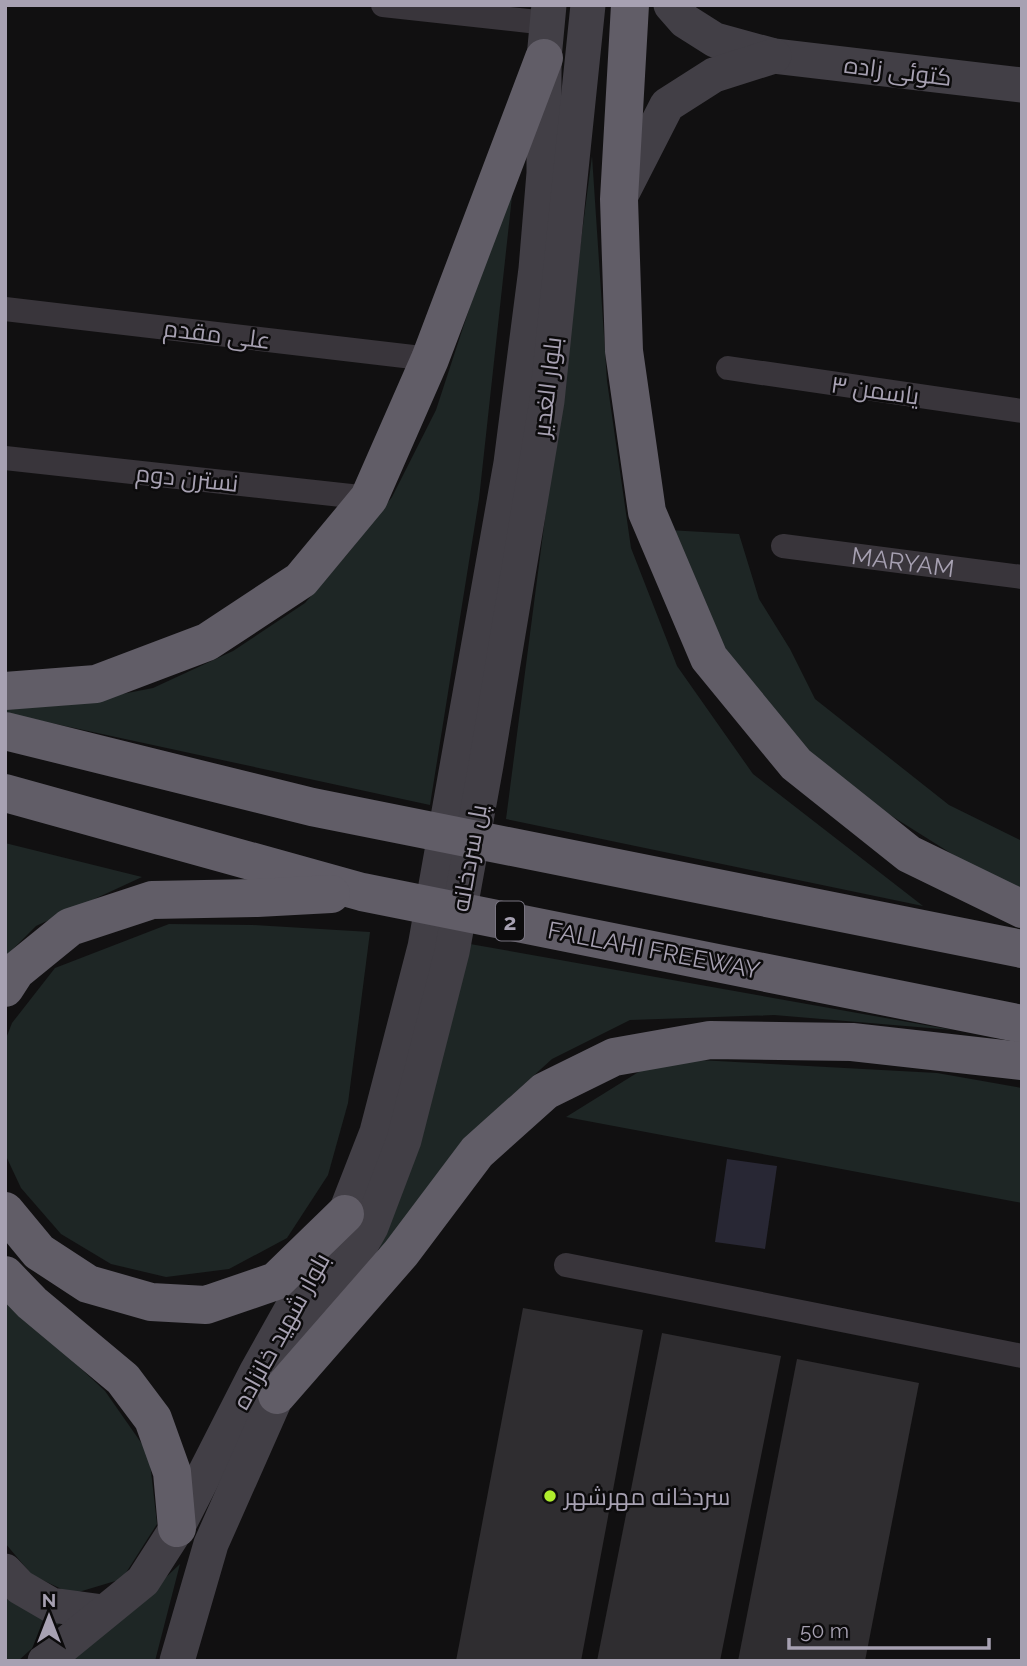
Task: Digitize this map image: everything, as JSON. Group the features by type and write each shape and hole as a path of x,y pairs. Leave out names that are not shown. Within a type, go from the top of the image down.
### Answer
{"highway":[{"path":"629,5 619,199 624,351 647,512 709,658 796,764 909,854 1022,909"},
{"path":"5,691 96,684 207,642 301,580 369,498 429,359 547,29"},
{"path":"5,731 313,807 1022,949"},
{"name":"FALLAHI FREEWAY","path":"5,793 362,892 1022,1024"},
{"path":"5,988 16,971 70,927 152,900 362,892"},
{"path":"277,1395 401,1253 477,1152 545,1091 614,1057 710,1040 852,1042 1022,1061"},
{"path":"5,1211 40,1252 88,1284 151,1302 206,1305 276,1282 345,1214"},
{"path":"5,1275 32,1303 122,1379 153,1419 172,1472 177,1528"}],"main road":[{"name":"بلوار الغدیر","path":"472,764 547,401 588,5"},
{"name":"کتوئی زاده","path":"671,5 685,21 715,40 774,56 1022,85"},
{"name":"بلوار الغدیر","path":"472,764 536,269 544,173 547,29"},
{"path":"619,199 667,105 715,75 774,56"},
{"name":"پل سردخانه","path":"438,949 472,764"},
{"name":"بلوار شهید خانزاده","path":"45,1661 143,1581 177,1528 257,1371 345,1214 377,1132 438,949"},
{"name":"بلوار شهید خانزاده","path":"177,1661 211,1544 277,1395 371,1227 404,1140 438,949"},
{"path":"5,1572 20,1587 51,1605 103,1612"}],"street":[{"path":"383,5 547,29"},
{"name":"علی مقدم","path":"5,309 429,359"},
{"name":"یاسمن ۳","path":"728,368 1022,411"},
{"name":"نسترن دوم","path":"5,458 369,498"},
{"name":"MARYAM","path":"783,546 1022,577"},
{"path":"566,1265 1022,1356"}],"shaded area":[{"path":"592,156 607,381 631,548 677,666 753,774 923,906 506,819"},
{"path":"515,169 479,499 430,805 5,713 5,709 66,705 153,688 233,651 305,603 392,497 436,410"},
{"path":"668,530 739,534 759,599 790,649 815,699 949,805 1022,841 1022,891 960,859 871,803 798,745 736,673"},
{"path":"5,843 142,877 36,926 5,957"},
{"path":"169,924 253,925 370,932 348,1103 328,1175 287,1238 229,1269 166,1277 111,1264 61,1234 21,1188 5,1154 5,1041 12,1023 55,968"},
{"path":"470,944 953,1030 774,1015 630,1020 552,1059 462,1141 376,1260"},
{"path":"661,1058 937,1073 1022,1088 1022,1203 566,1117"},
{"path":"727,1159 777,1166 765,1249 715,1242"},
{"path":"5,1298 105,1391 149,1454 157,1524 122,1579 72,1594 32,1575 5,1543"},
{"path":"180,1564 155,1661 70,1661 123,1618"},
{"path":"5,1591 62,1621 18,1661 5,1661"}],"building":[{"name":"سردخانه مهرشهر","path":"523,1308 643,1330 581,1661 456,1661"},
{"name":"سردخانه مهرشهر","path":"662,1333 781,1356 720,1661 597,1661"},
{"name":"سردخانه مهرشهر","path":"797,1359 919,1383 865,1661 738,1661"}],"place":[{"name":"سردخانه مهرشهر","path":"550,1496"}]}
